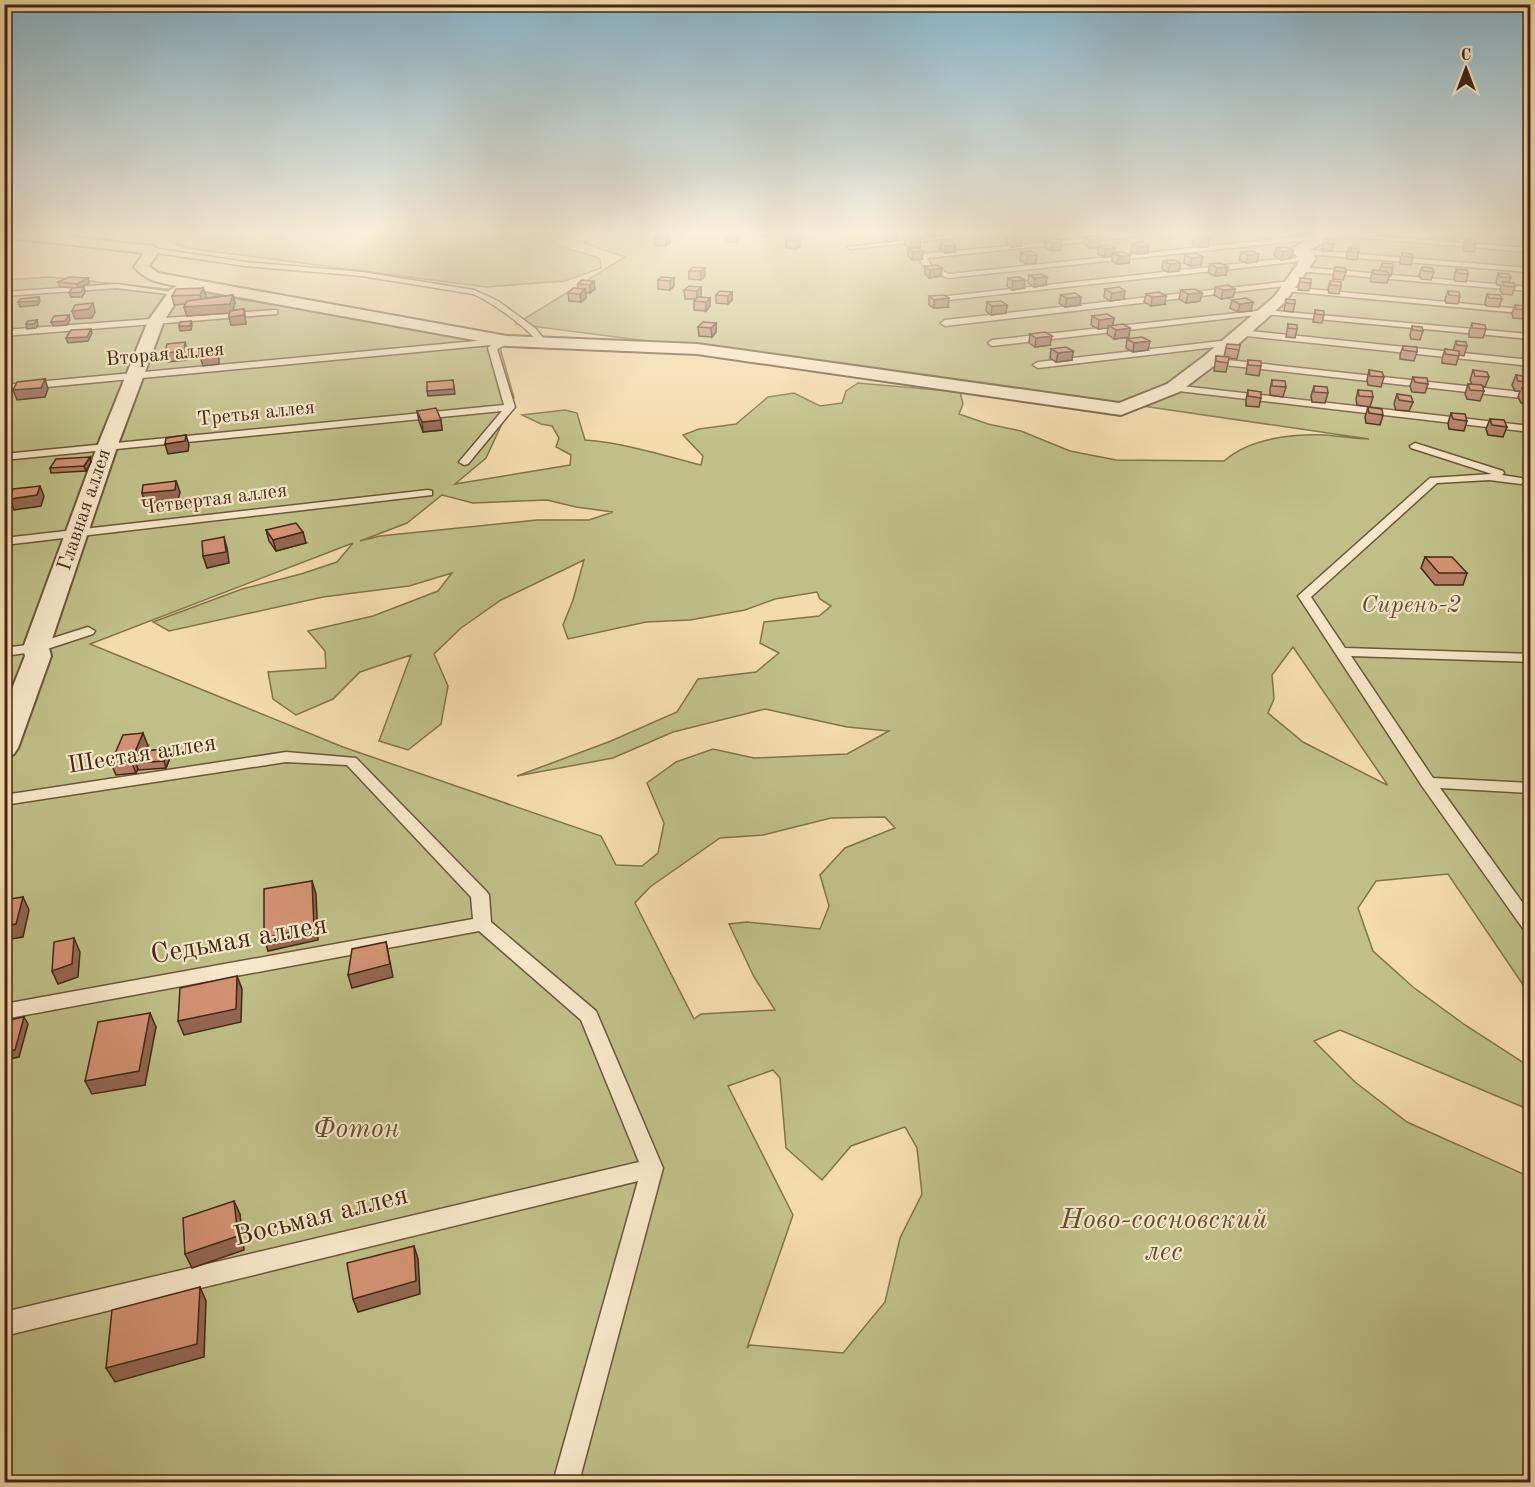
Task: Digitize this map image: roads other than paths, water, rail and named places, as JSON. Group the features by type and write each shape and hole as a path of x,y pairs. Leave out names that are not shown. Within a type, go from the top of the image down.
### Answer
{"street":[{"name":"Главная аллея","path":"4,748 38,656 36,648 107,447 156,321 172,301"},
{"path":"259,301 507,341 698,349 1122,409 1173,388 1209,361 1275,301"}],"lane":[{"path":"495,301 513,317 537,331 542,342"},
{"path":"945,323 1146,301"},
{"path":"1432,301 1530,312"},
{"path":"4,333 274,312"},
{"path":"992,343 1265,312 1530,337"},
{"path":"1038,365 1235,338 1530,363"},
{"path":"465,462 510,407 492,348 507,341"},
{"name":"Вторая аллея","path":"4,388 507,341"},
{"path":"1209,361 1530,396"},
{"path":"1173,388 1530,429"},
{"name":"Третья аллея","path":"4,457 510,407"},
{"path":"1415,446 1526,482"},
{"path":"1526,482 1489,477 1434,480 1304,596 1428,783 1530,926"},
{"name":"Четвертая аллея","path":"4,542 428,493"},
{"path":"4,652 36,648 88,631"},
{"path":"1339,652 1530,658"},
{"name":"Шестая аллея","path":"4,800 286,757 351,761 480,895 483,924"},
{"path":"1428,783 1530,788"},
{"path":"483,924 589,1016 652,1168 566,1482"},
{"name":"Седьмая аллея","path":"4,1012 483,924"},
{"name":"Восьмая аллея","path":"4,1324 652,1168"}],"park label":[{"name":"Сирень-2","path":"1411,606"},
{"name":"Фотон","path":"356,1130"},
{"name":"Ново-сосновский лес","path":"1164,1237"}]}
